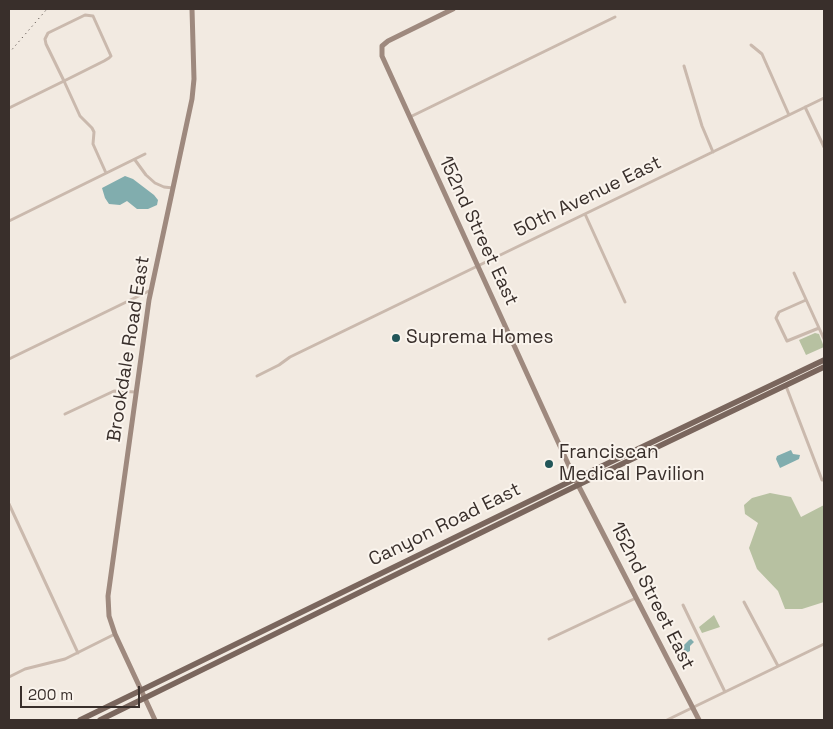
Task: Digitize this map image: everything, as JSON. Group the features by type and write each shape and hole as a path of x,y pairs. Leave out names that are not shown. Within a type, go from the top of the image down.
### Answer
{"main road":[{"name":"Canyon Road East","path":"80,720 824,360"},
{"name":"Canyon Road East","path":"100,720 578,485 824,367"},
{"path":"752,402 752,399 774,383"}],"street":[{"name":"Brookdale Road East","path":"155,720 115,634 110,616 108,596 151,290 192,99 194,79 192,9"},
{"name":"152nd Street East","path":"453,9 388,41 381,48 382,56 575,479 699,720"},
{"path":"9,108 64,81 104,61 111,56 93,16 85,16 46,36 46,44 64,81 80,116 94,132 93,144 106,173"},
{"path":"410,117 615,17"},
{"path":"751,45 762,54 789,115"},
{"path":"684,66 702,126 713,152"},
{"name":"50th Avenue East","path":"257,376 290,357 477,265 824,98"},
{"path":"805,107 824,147"},
{"path":"9,221 145,154"},
{"path":"135,160 146,175 155,183 173,188"},
{"path":"584,214 625,302"},
{"path":"794,273 824,339"},
{"path":"9,359 151,290"},
{"path":"806,300 779,312 776,318 787,341 819,328"},
{"path":"786,386 823,480"},
{"path":"65,414 114,391 136,392"},
{"path":"9,504 78,653"},
{"path":"550,639 636,598"},
{"path":"744,602 778,666"},
{"path":"683,605 725,692"},
{"path":"9,677 26,669 55,662 78,653 115,634"},
{"path":"667,720 824,644"}],"green space":[{"path":"815,333 819,334 824,347 806,355 799,340"},
{"path":"770,493 791,497 801,517 824,505 824,602 802,609 785,609 778,591 757,569 749,548 758,523 745,514 744,505 752,498"},
{"path":"714,615 720,627 702,633 699,627"}],"water":[{"path":"125,176 133,179 154,195 158,200 157,205 148,209 137,209 127,201 120,205 109,204 102,188"},
{"path":"791,450 793,454 800,455 799,459 780,468 776,459 777,456"},
{"path":"691,639 694,642 690,646 690,651 678,657 678,651"}],"railway":[{"path":"9,53 47,9"}],"place":[{"name":"Suprema Homes","path":"396,338"},
{"name":"Franciscan Medical Pavilion","path":"549,464"}]}
